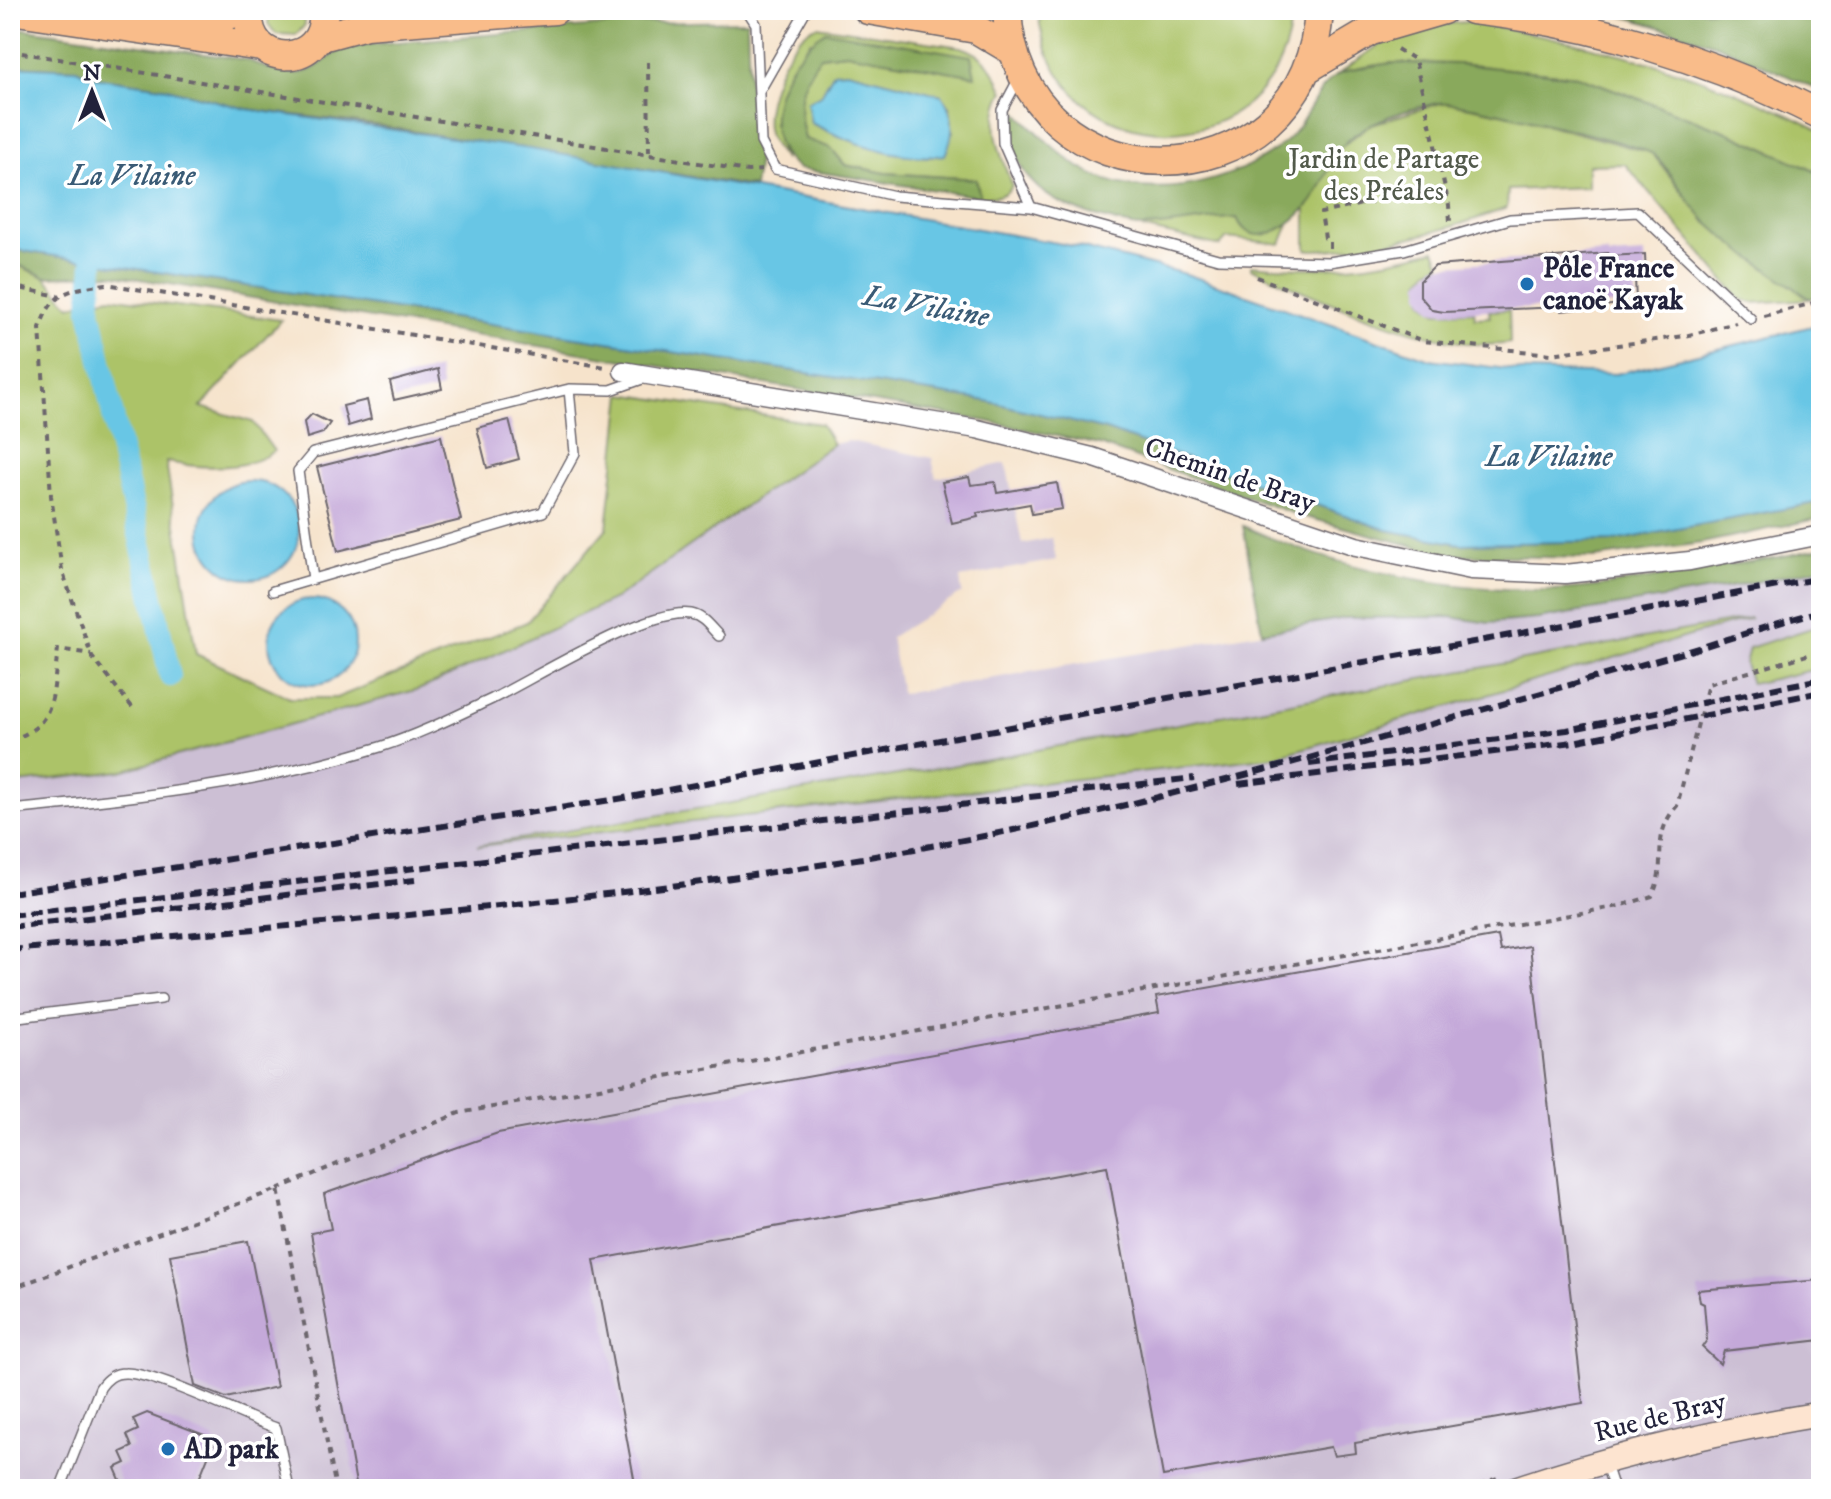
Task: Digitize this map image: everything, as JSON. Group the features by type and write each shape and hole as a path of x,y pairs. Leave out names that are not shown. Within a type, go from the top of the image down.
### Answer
{"main road":[{"path":"10,10 143,27 261,47 276,55 292,56 307,50 318,38 324,22 323,10"},
{"path":"143,27 211,21 246,10 252,36 261,47"},
{"path":"337,10 366,25"},
{"path":"318,38 366,25 555,10"},
{"path":"868,10 976,29 1017,62 1048,112 1085,142 1130,159 1177,162 1201,158 1245,140 1281,109 1307,69 1314,48 1319,10"},
{"path":"1007,10 1017,62"},
{"path":"1307,69 1371,31 1443,10"},
{"path":"1472,10 1578,27 1680,56 1752,83 1821,115"}],"street":[{"name":"Chemin de Bray","path":"623,371 1005,436 1092,457 1356,546 1471,570 1565,574 1690,561 1821,535"},
{"name":"Rue de Bray","path":"1515,1489 1604,1460 1697,1436 1821,1414"}],"lane":[{"path":"747,10 756,24 761,142 775,169 895,196 1031,207 1218,259 1329,262 1404,250 1510,219 1638,212 1751,319"},
{"path":"759,92 806,10"},
{"path":"1017,62 1002,110 1003,143 1031,207"},
{"path":"313,579 298,471 313,453 569,389 611,390 652,375"},
{"path":"273,591 543,512 575,453 569,389"},
{"path":"10,810 163,795 281,772 382,746 491,699 637,626 673,613 701,617 719,636"},
{"path":"10,1018 161,999"},
{"path":"60,1489 100,1388 108,1378 123,1373 148,1378 276,1428 289,1489"},
{"path":"1604,1460 1614,1489"}],"path":[{"path":"10,51 748,171 775,169"},
{"path":"1406,52 1415,60 1449,205 1452,236"},
{"path":"648,62 649,154"},
{"path":"1329,262 1330,242 1325,238 1321,213 1431,189"},
{"path":"1218,259 1278,287 1423,341 1551,354 1685,336 1821,301"},
{"path":"132,707 91,654 62,570 51,496 40,328 45,309 58,296 81,287 106,284 623,371"},
{"path":"10,286 58,296"},
{"path":"10,740 29,735 44,722 53,700 58,649 91,654"},
{"path":"10,1289 278,1189 459,1113 1620,906 1652,896 1660,881 1660,833 1677,806 1708,684 1821,651"},
{"path":"10,662 17,672 10,706"},
{"path":"278,1189 336,1489"}],"shaded area":[{"path":"849,441 932,458 936,478 1006,463 1022,544 1052,538 1056,560 960,578 962,593 891,637 901,694 1346,618 1449,617 1538,598 1821,559 1821,1489 10,1489 10,784 121,771 423,688 615,599 833,444"}],"green space":[{"path":"269,10 304,10 305,25 296,35 276,34 268,24"},
{"path":"1038,10 1292,10 1279,63 1250,101 1211,124 1167,132 1123,125 1083,102 1053,64"},
{"path":"1604,10 1821,10 1821,91 1718,45"},
{"path":"747,21 751,134 758,159 754,187 375,125 246,109 163,87 93,77 76,69 10,66 10,27 248,60 270,69 295,73 315,67 348,46 637,23"},
{"path":"1468,22 1559,39 1649,62 1693,76 1779,111 1821,131 1821,174 1730,133 1578,76 1459,64 1391,63 1347,71 1328,82 1392,38 1425,27"},
{"path":"817,26 961,47 983,58 1004,91 995,126 999,150 1012,186 1009,190 998,196 980,197 976,179 886,173 845,165 831,148 805,139 800,95 807,77 820,56 846,53 810,41 792,69 779,98 775,129 785,160 768,133 769,101 787,55 806,32","holes":["847,71 942,95 950,108 953,132 933,157 886,151 825,130 811,123 808,102 821,95 834,72"]},
{"path":"826,31 971,56 975,76 846,53 821,56 808,76 800,105 805,139 831,148 845,165 886,173 976,179 980,197 799,169 784,154 776,136 774,117 777,97 796,59"},
{"path":"1391,63 1459,64 1578,76 1730,133 1821,174 1821,294 1810,299 1728,241 1698,212 1663,164 1651,153 1580,132 1477,108 1439,103 1399,113 1361,130 1341,148 1305,210 1285,226 1263,235 1244,229 1237,218 1139,227 1081,212 1045,194 1032,182 1014,150 1011,106 1070,160 1103,179 1130,186 1157,188 1213,180 1264,157 1285,142 1334,77 1349,70"},
{"name":"Jardin de Partage des Préales","path":"1444,102 1507,114 1652,153 1705,221 1810,299 1753,303 1740,299 1625,164 1588,165 1588,187 1508,190 1507,208 1433,232 1357,247 1306,250 1306,208 1341,147 1369,125"},
{"path":"1207,218 1238,218 1264,235 1289,224 1281,244 1227,238 1220,246 1142,228"},
{"path":"10,249 987,401 1106,430 1387,530 1460,544 1614,541 1821,502 1821,518 1702,543 1595,558 1446,555 1295,514 1100,445 986,421 110,274 45,277 10,261"},
{"path":"1435,250 1441,264 1429,269 1420,281 1423,302 1437,312 1474,311 1475,318 1490,317 1489,311 1509,310 1510,343 1482,344 1415,332 1343,308 1251,268 1251,265 1298,268 1344,266"},
{"path":"10,262 45,277 70,306 110,297 281,320 201,407 253,422 274,451 250,462 222,467 166,462 196,654 290,698 336,698 527,622 607,528 622,394 821,424 833,444 615,599 423,688 121,771 10,784"},
{"path":"1243,526 1314,554 1350,564 1424,580 1500,589 1558,590 1599,586 1821,548 1821,568 1741,585 1538,619 1489,623 1450,617 1346,618 1262,632"},
{"path":"1751,618 1274,757 477,846 945,767"},
{"path":"1821,625 1821,668 1751,684 1745,664 1749,648"}],"water":[{"name":"La Vilaine","path":"10,66 76,69 93,77 163,87 246,109 531,149 1079,247 1186,274 1430,359 1522,371 1616,374 1821,324 1821,502 1614,541 1460,544 1387,530 1106,430 987,401 10,249"},
{"path":"847,71 942,95 952,125 951,140 945,155 911,156 876,149 811,123 807,102 821,95 834,72"},
{"path":"250,481 269,485 284,496 295,511 299,530 295,549 284,564 269,575 250,579 231,575 216,564 205,549 201,530 205,511 216,496 231,485"},
{"path":"312,599 329,602 348,618 355,642 352,659 336,678 312,685 295,682 276,666 269,642 272,625 288,606"}],"building":[{"name":"Pôle France canoë Kayak","path":"1608,253 1608,256 1645,254 1646,277 1635,277 1636,302 1562,311 1561,307 1444,312 1432,310 1420,296 1420,281 1435,266"},
{"path":"438,369 442,389 394,400 390,382"},
{"path":"367,400 371,419 348,426 343,406"},
{"path":"312,414 330,423 323,433 307,438 304,422"},
{"path":"509,420 519,459 487,468 477,428"},
{"path":"441,436 461,520 338,551 317,467"},
{"path":"969,477 971,485 995,482 997,493 1057,483 1062,509 1032,514 1030,504 977,513 978,517 952,523 942,482"},
{"path":"1498,936 1501,951 1530,946 1583,1403 1355,1443 1356,1453 1334,1456 1331,1447 1163,1476 1107,1166 594,1260 636,1489 357,1489 311,1233 331,1229 324,1194 498,1133 1159,1013 1156,997"},
{"path":"248,1241 277,1387 226,1398 195,1386 170,1255"},
{"path":"1821,1280 1821,1340 1724,1351 1720,1364 1702,1347 1707,1340 1704,1304 1700,1302 1698,1290"},
{"name":"AD park","path":"147,1413 215,1439 195,1489 124,1489 115,1468 126,1463 121,1452 132,1447 127,1435 138,1430 133,1419"}],"waterway":[{"path":"93,263 90,310 170,676"}],"railway":[{"path":"10,893 624,798 1821,578"},
{"path":"10,950 395,916 651,889 906,850 1114,808 1276,767 1821,611"},
{"path":"1309,764 1567,730 1821,679"},
{"path":"1238,784 1573,742 1821,692"},
{"path":"10,915 1194,778"},
{"path":"10,927 415,880"}],"place":[{"name":"Pôle France canoë Kayak","path":"1527,284"},
{"name":"AD park","path":"168,1449"}]}
